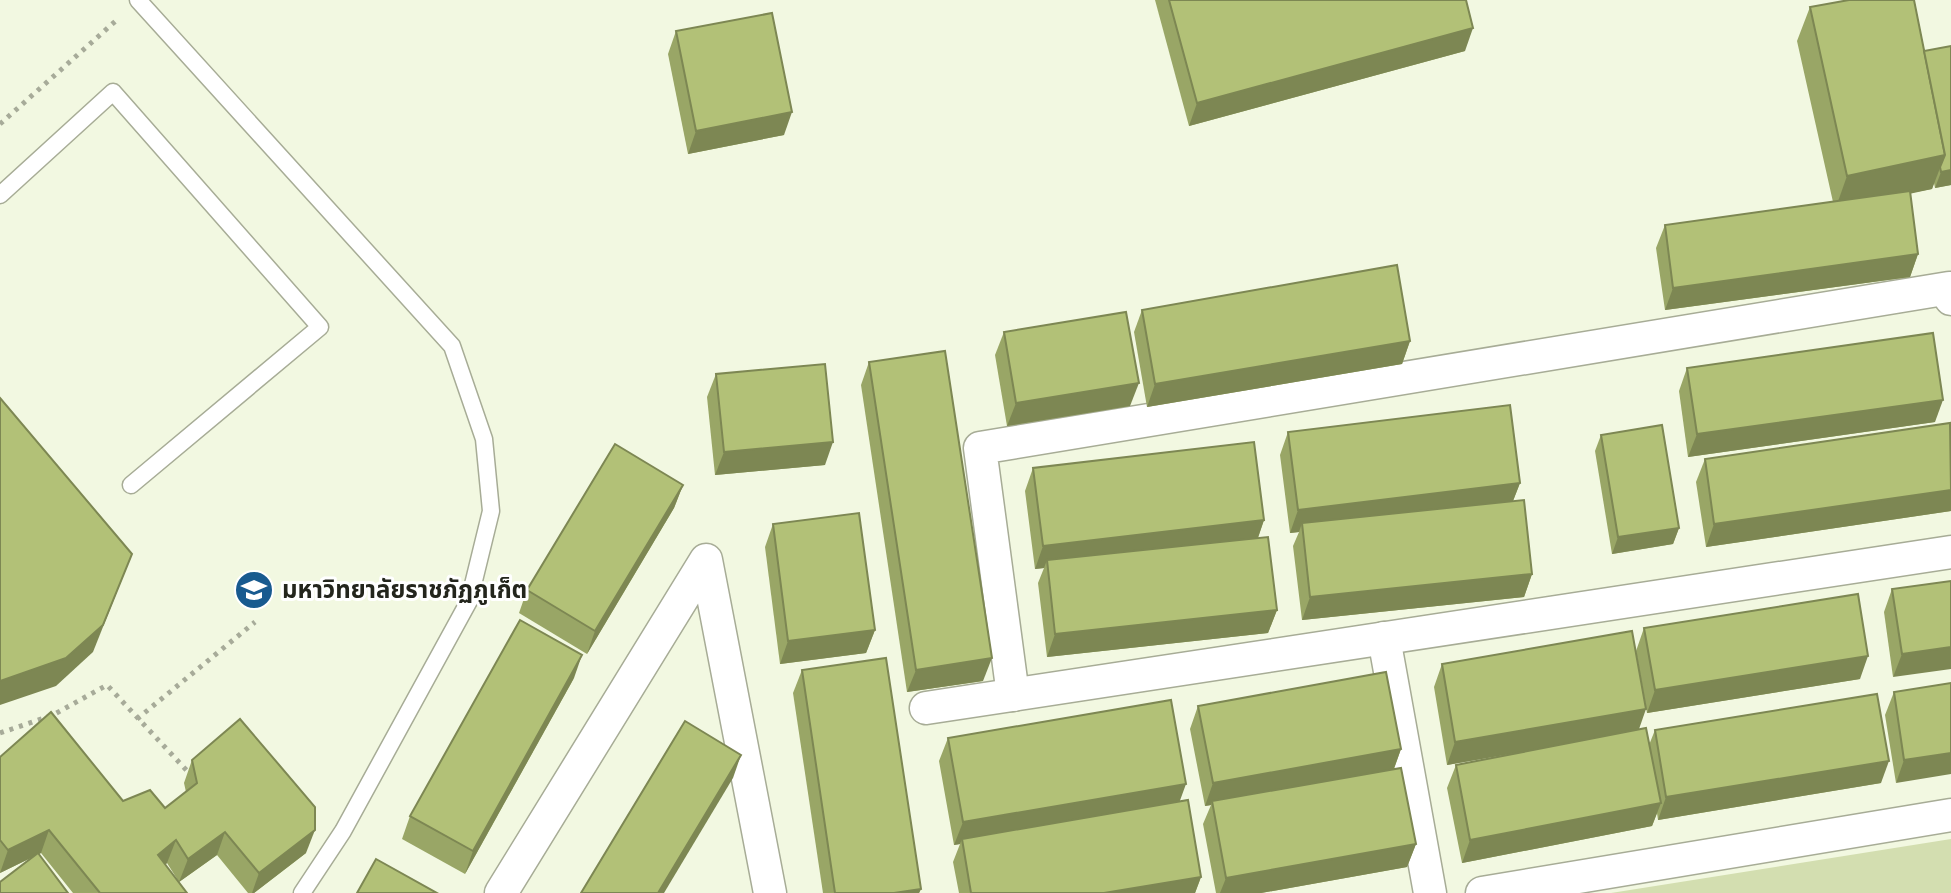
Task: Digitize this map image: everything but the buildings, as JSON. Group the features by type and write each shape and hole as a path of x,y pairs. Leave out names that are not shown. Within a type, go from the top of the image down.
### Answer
{"street":[{"path":"1013,695 980,448 1949,288 1951,299"},
{"path":"926,708 1951,552"},
{"path":"501,893 706,560 770,893"},
{"path":"1384,638 1430,893"},
{"path":"1482,893 1951,815"}],"lane":[{"path":"138,0 452,346 484,439 491,511 469,601 343,831 302,893"},
{"path":"0,195 113,92 320,327 131,485"}],"path":[{"path":"0,124 122,15"},
{"path":"137,719 255,622"},
{"path":"0,733 53,715 107,685 191,776"}],"green space":[{"path":"1951,839 1951,893 1611,893"}],"place":[{"name":"มหาวิทยาลัยราชภัฏภูเก็ต","path":"254,590"}]}
